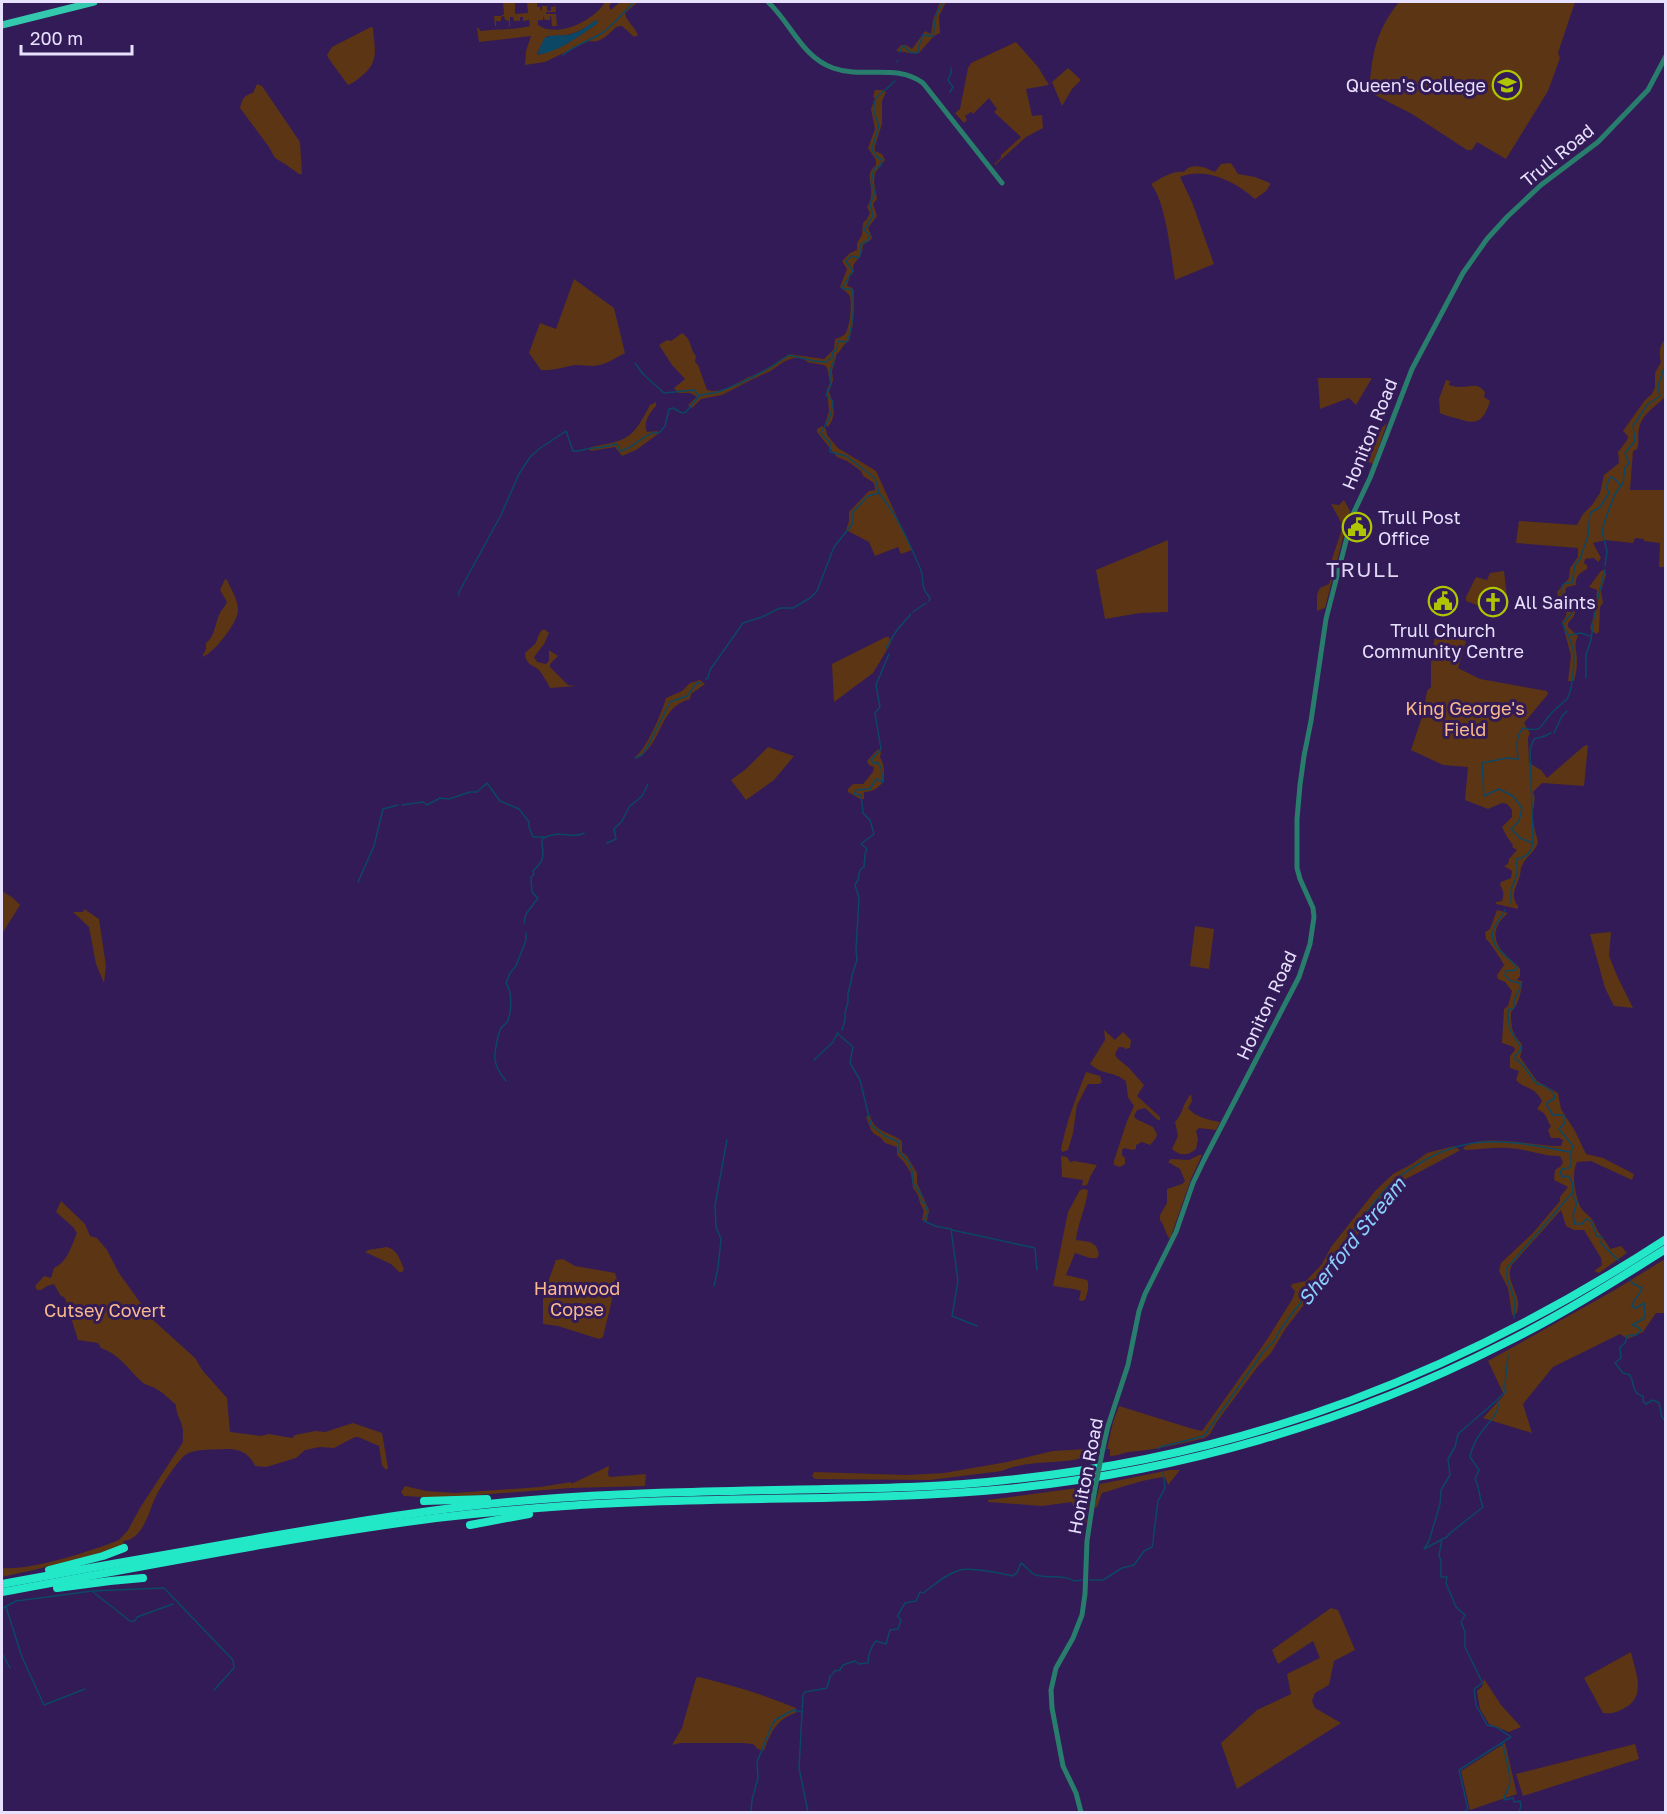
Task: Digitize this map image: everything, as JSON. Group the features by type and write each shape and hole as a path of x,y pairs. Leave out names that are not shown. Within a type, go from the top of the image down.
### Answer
{"highway":[{"path":"2,1584 334,1525 427,1511 529,1500 668,1492 948,1485 1042,1476 1164,1456 1280,1425 1369,1395 1420,1374 1499,1337 1571,1298 1665,1239"},
{"path":"2,1593 386,1525 438,1518 668,1500 966,1492 1043,1485 1115,1474 1186,1459 1292,1430 1352,1410 1423,1382 1503,1345 1586,1299 1665,1249"},
{"path":"424,1501 507,1497 529,1500"},
{"path":"470,1525 571,1506"},
{"path":"14,1582 39,1572 92,1559 124,1548"},
{"path":"2,1593 143,1578"}],"main road":[{"path":"2,25 94,2"}],"street":[{"path":"768,2 807,51 831,67 857,73 895,72 909,75 923,83 1002,183"},
{"name":"Trull Road","path":"1507,217 1542,185 1598,142 1648,90 1665,56"},
{"name":"Honiton Road","path":"1081,1812 1076,1794 1063,1766 1052,1708 1051,1690 1056,1668 1082,1616 1087,1541 1108,1426 1128,1365 1139,1311 1145,1294 1176,1232 1193,1183 1299,977 1310,945 1314,914 1299,879 1297,868 1300,785 1326,619 1353,514 1370,478 1412,369 1456,284 1482,245 1507,217"}],"green space":[{"path":"503,2 515,2 515,14 528,13 527,2 537,2 537,7 540,7 541,11 542,6 547,6 547,11 551,11 551,7 555,4 556,12 546,12 546,14 556,14 557,26 552,26 551,16 550,20 545,20 543,16 543,20 538,20 538,25 555,30 575,26 584,21 600,9 605,2 612,2 609,6 611,10 620,2 638,2 625,13 638,35 634,37 622,26 616,27 601,40 589,41 545,62 525,65 526,51 531,36 479,42 477,28 480,31 530,26 529,20 523,21 523,17 520,17 520,21 514,21 513,17 510,17 508,27 509,21 505,20 504,16 501,17 501,21 496,21 498,27 495,26 494,16 504,14","holes":["597,21 595,25 565,45 538,55 547,36 572,33"]},
{"path":"940,2 946,2 939,16 940,33 934,36 919,53 896,51 901,45 912,49 925,31 931,34 933,20"},
{"name":"Queen's College","path":"1399,2 1575,2 1558,53 1560,58 1548,91 1506,159 1477,142 1472,150 1467,150 1412,114 1369,92 1376,44"},
{"path":"371,27 375,47 372,64 364,74 348,85 327,55 332,47"},
{"path":"1016,42 1038,67 1049,85 1026,89 1032,116 1042,115 1043,128 1026,137 995,165 1001,155 1021,137 994,112 997,109 989,98 973,114 971,112 965,116 967,120 964,123 955,113 960,109 971,63"},
{"path":"1068,68 1081,80 1072,89 1062,106 1052,82"},
{"path":"257,84 262,86 300,142 302,174 275,158 240,108 244,98 253,93"},
{"path":"875,90 886,92 882,101 882,124 875,146 875,151 882,154 885,160 875,173 877,199 873,204 877,216 868,228 872,237 863,245 847,286 853,288 854,292 853,324 849,341 836,355 832,371 833,380 829,392 834,414 828,427 825,424 829,411 827,390 830,383 826,366 794,358 754,379 752,376 789,354 824,359 834,349 835,339 846,333 851,300 840,287 847,269 842,261 857,250 863,223 870,213 867,207 871,197 870,172 876,165 876,160 868,148 875,129 871,109"},
{"path":"1231,163 1238,174 1255,177 1270,185 1255,199 1230,182 1210,175 1200,173 1180,177 1192,202 1214,264 1175,280 1161,203 1151,184 1171,173 1184,172 1190,167 1203,167 1215,172 1221,164"},
{"path":"574,279 614,308 625,353 594,366 575,365 541,370 529,353 540,323 556,329"},
{"path":"682,333 688,339 696,356 695,362 707,390 718,391 751,376 753,379 722,395 701,399 692,408 688,405 697,397 690,393 678,393 674,388 685,379 672,365 659,345 667,340 671,341"},
{"path":"1665,339 1665,397 1640,424 1638,446 1633,451 1630,490 1665,490 1665,567 1659,567 1660,543 1635,538 1633,543 1605,540 1593,543 1601,558 1598,562 1594,558 1585,559 1587,569 1578,575 1576,585 1567,587 1564,595 1564,599 1572,602 1575,608 1568,627 1578,636 1575,645 1577,661 1574,681 1568,681 1571,656 1562,622 1566,616 1567,607 1560,604 1557,592 1569,578 1570,568 1578,557 1578,548 1516,543 1519,521 1577,525 1600,493 1604,475 1619,463 1618,452 1628,436 1623,431 1645,400 1652,394 1655,387 1655,373 1661,362 1661,347"},
{"path":"1318,378 1372,378 1356,405 1349,398 1320,409"},
{"path":"1446,380 1450,381 1449,385 1476,386 1485,392 1484,397 1490,401 1483,417 1471,422 1440,413 1439,399"},
{"path":"656,402 646,425 647,432 658,431 658,434 636,450 622,456 615,447 589,450 591,447 621,440 628,436 650,405"},
{"path":"1387,423 1373,464 1364,460 1357,452"},
{"path":"822,426 838,448 876,471 912,550 901,554 898,547 875,556 869,542 846,530 849,512 869,491 875,490 874,483 847,461 837,457 817,432 817,429"},
{"path":"1344,500 1350,511 1325,608 1317,611 1317,594 1320,588 1329,584 1333,569 1332,559 1341,532 1342,524 1331,504 1339,505"},
{"path":"1168,540 1168,612 1140,613 1105,619 1096,570"},
{"path":"1605,569 1606,575 1601,591 1603,603 1600,607 1599,632 1596,634 1590,629 1594,614 1592,607 1596,602 1597,590 1589,587"},
{"path":"1504,571 1507,597 1502,599 1496,608 1488,609 1466,601 1476,577 1487,580 1490,573"},
{"path":"225,579 237,602 237,616 224,637 207,655 202,657 206,643 227,602 220,590"},
{"path":"544,629 549,633 534,657 537,662 546,664 549,661 549,650 558,656 550,667 568,685 576,686 550,688 540,671 527,660 525,653 535,644"},
{"name":"King George's Field","path":"1437,630 1443,632 1443,635 1466,641 1458,668 1480,679 1547,691 1548,694 1524,723 1530,733 1528,738 1529,763 1541,770 1547,778 1588,745 1584,786 1542,783 1533,792 1535,798 1533,820 1538,842 1521,868 1514,891 1518,909 1496,904 1503,899 1501,882 1511,878 1512,871 1504,866 1508,864 1509,859 1517,850 1512,847 1502,827 1512,817 1512,810 1507,804 1502,803 1488,809 1465,800 1468,767 1443,765 1411,750 1423,714 1427,691 1431,687 1431,653"},
{"path":"889,637 891,643 873,673 834,702 832,664"},
{"path":"700,680 705,684 691,694 690,699 672,710 652,745 636,759 654,729 666,698 682,691 690,683"},
{"path":"768,747 794,756 774,780 746,800 731,780"},
{"path":"878,749 881,752 884,781 875,789 864,792 864,799 860,799 848,792 848,789 853,784 863,784 873,772 874,767 867,761"},
{"path":"2,891 20,905 2,934"},
{"path":"84,909 99,919 106,966 104,983 96,964 89,927 73,912 83,912"},
{"path":"1497,910 1508,913 1496,930 1497,942 1504,953 1520,969 1520,976 1517,980 1522,981 1519,998 1511,1012 1513,1031 1522,1045 1520,1057 1537,1081 1558,1093 1561,1109 1586,1154 1603,1158 1634,1174 1632,1180 1591,1161 1577,1162 1574,1185 1581,1208 1592,1220 1610,1249 1621,1246 1627,1253 1599,1273 1594,1271 1602,1265 1601,1258 1584,1230 1574,1230 1566,1226 1561,1210 1512,1265 1510,1277 1518,1308 1516,1314 1512,1315 1508,1288 1499,1271 1501,1263 1533,1233 1560,1201 1560,1197 1568,1187 1554,1180 1555,1170 1563,1162 1560,1156 1511,1148 1465,1150 1463,1148 1483,1141 1561,1146 1563,1140 1551,1138 1548,1130 1551,1126 1545,1115 1537,1109 1542,1101 1536,1092 1516,1080 1519,1071 1510,1068 1510,1056 1515,1050 1514,1047 1502,1043 1504,1009 1508,1006 1512,991 1505,982 1498,979 1497,975 1504,965 1486,939 1485,932 1490,929"},
{"path":"1195,926 1214,929 1209,969 1190,966"},
{"path":"1611,932 1609,956 1633,1008 1614,1006 1605,988 1590,934"},
{"path":"1104,1030 1115,1040 1123,1032 1131,1040 1130,1048 1119,1047 1115,1054 1144,1085 1137,1096 1160,1117 1158,1120 1145,1108 1137,1110 1134,1116 1136,1119 1153,1127 1157,1134 1156,1138 1150,1145 1142,1142 1133,1150 1124,1148 1122,1155 1125,1158 1125,1164 1120,1167 1114,1165 1114,1161 1134,1106 1128,1097 1126,1081 1090,1064 1105,1040"},
{"path":"1086,1072 1100,1076 1102,1082 1088,1084 1077,1105 1068,1150 1063,1152 1061,1150 1066,1130"},
{"path":"1191,1094 1192,1101 1188,1108 1194,1114 1220,1122 1216,1130 1199,1128 1196,1131 1198,1139 1196,1149 1187,1154 1181,1154 1172,1149 1178,1136 1175,1122"},
{"path":"870,1115 875,1125 902,1141 902,1152 917,1173 917,1183 929,1210 927,1221 922,1220 924,1211 913,1188 911,1173 897,1155 897,1147 885,1143 871,1130 866,1117"},
{"path":"1454,1146 1460,1150 1404,1180 1385,1198 1366,1226 1349,1243 1345,1252 1286,1328 1271,1353 1259,1365 1210,1434 1205,1438 1177,1445 1110,1456 1110,1449 1107,1449 1119,1406 1202,1431 1266,1341 1293,1298 1295,1291 1291,1287 1292,1284 1306,1281 1322,1264 1331,1247 1375,1191 1393,1174 1427,1153"},
{"path":"1202,1155 1170,1239 1160,1220 1160,1215 1167,1203 1167,1189 1185,1181 1180,1169 1168,1162 1171,1159 1189,1160"},
{"path":"1061,1156 1067,1157 1070,1162 1097,1165 1087,1185 1082,1186 1083,1180 1062,1177"},
{"path":"1080,1190 1088,1190 1087,1197 1076,1240 1090,1242 1096,1246 1099,1254 1097,1258 1090,1258 1075,1253 1066,1275 1087,1280 1085,1300 1081,1301 1079,1300 1081,1291 1053,1286 1068,1212"},
{"name":"Cutsey Covert","path":"61,1201 85,1224 90,1236 97,1238 107,1250 119,1273 152,1319 195,1358 203,1371 227,1398 230,1432 292,1438 295,1435 315,1431 325,1432 353,1423 382,1433 388,1468 386,1470 382,1465 379,1446 358,1437 334,1448 320,1447 305,1450 296,1458 266,1467 255,1466 247,1455 234,1449 188,1453 174,1468 157,1494 141,1530 130,1539 123,1541 124,1545 79,1559 2,1577 2,1568 44,1563 119,1540 128,1530 183,1442 183,1428 176,1405 161,1392 143,1383 118,1358 101,1348 98,1343 78,1340 65,1298 60,1295 54,1284 37,1290 35,1286 44,1276 51,1278 54,1268 66,1258 77,1233 56,1212"},
{"path":"387,1247 394,1250 398,1256 404,1269 402,1272 391,1264 365,1252"},
{"name":"Hamwood Copse","path":"563,1259 575,1266 615,1273 617,1279 603,1337 599,1339 558,1326 543,1324 543,1296 556,1260"},
{"path":"1665,1259 1665,1313 1656,1313 1643,1332 1628,1339 1620,1334 1553,1367 1523,1404 1532,1433 1483,1418 1504,1395 1488,1361"},
{"path":"1097,1431 1103,1432 1100,1451 1076,1459 1026,1464 1002,1471 930,1480 815,1479 812,1476 814,1472 907,1475 944,1473 1053,1451 1087,1449"},
{"path":"609,1466 608,1475 610,1477 646,1474 645,1486 571,1488 439,1498 404,1496 401,1492 405,1486 426,1491 455,1493 540,1487 571,1482 571,1484"},
{"path":"1180,1470 1168,1485 1165,1477 1141,1481 1102,1493 1097,1507 1094,1508 1100,1484"},
{"path":"1092,1486 1086,1524 1078,1522 1072,1502 1042,1506 988,1502 988,1500"},
{"path":"1331,1608 1338,1610 1355,1650 1334,1661 1329,1685 1315,1693 1312,1701 1315,1708 1341,1723 1237,1789 1221,1743 1257,1710 1291,1694 1287,1674 1320,1658 1313,1641 1278,1664 1272,1650"},
{"path":"1631,1652 1638,1685 1635,1699 1621,1710 1603,1713 1584,1678"},
{"path":"696,1678 772,1699 796,1708 796,1713 789,1715 779,1723 764,1751 753,1744 743,1743 672,1745 682,1728"},
{"path":"1484,1679 1501,1705 1521,1727 1509,1732 1489,1724 1480,1709 1477,1691 1482,1687"},
{"path":"1505,1743 1517,1794 1470,1810 1461,1771"},
{"path":"1635,1744 1639,1759 1523,1796 1516,1774"}],"water":[{"path":"597,20 598,23 567,44 537,54 545,38 573,34"}],"waterway":[{"path":"563,55 602,33 634,2"},
{"path":"900,52 902,46 916,53 919,51 923,35 933,36 936,15 943,2"},
{"path":"950,92 953,87 948,80 951,68"},
{"path":"706,679 743,623 780,608 793,608 817,591 834,547 853,523 853,512 868,496 879,493 875,478 846,456 830,452 830,443 821,433 829,418 833,401 826,395 831,384 830,371 834,361 832,353 837,349 838,341 847,342 852,322 852,289 843,289 843,286 853,271 846,261 852,256 859,258 861,244 868,241 870,235 864,230 873,216 870,204 875,192 871,183 874,169 880,166 882,160 872,149 879,125 874,113 874,105 876,98 895,81"},
{"name":"Sherford Stream","path":"1605,566 1607,551 1602,532 1605,520 1615,494 1623,483 1625,468 1629,463 1625,453 1635,441 1633,426 1647,405 1660,396 1658,386 1665,365 1664,344 1666,343"},
{"path":"635,363 643,374 664,393 694,390 699,396 737,385 789,355 826,362 831,358"},
{"path":"459,595 501,515 519,474 530,457 539,449 566,431 573,451 617,444 620,451 625,450 649,435 659,433 665,426 669,409 686,412 699,396"},
{"name":"Sherford Stream","path":"1511,903 1511,890 1517,875 1517,859 1528,854 1533,843 1520,838 1511,829 1519,821 1522,808 1513,796 1499,789 1484,796 1482,763 1507,758 1518,759 1517,747 1520,731 1523,728 1533,730 1541,727 1568,696 1573,675 1574,653 1563,623 1572,613 1572,609 1563,599 1562,586 1565,583 1572,583 1575,565 1580,559 1588,536 1590,513 1600,507 1609,493 1606,487 1610,477 1620,485"},
{"path":"879,493 897,520 911,548 922,572 923,586 930,598 929,601"},
{"path":"1586,678 1586,655 1605,570"},
{"path":"913,612 926,603"},
{"path":"886,648 897,630 911,614"},
{"path":"1569,635 1581,633 1590,636"},
{"path":"842,1030 857,960 859,898 855,885 860,870 864,867 867,849 861,844 874,834 870,820 863,813 861,795 854,794 856,790 870,789 876,779 883,782 881,767 871,760 881,749 875,713 880,707 876,685 889,654"},
{"path":"635,758 642,755 648,746 670,702 687,696 697,683 701,683"},
{"path":"1554,733 1567,711"},
{"path":"1533,842 1530,749 1534,739 1551,733"},
{"path":"402,805 423,802 427,805 440,798 449,799 477,792 487,783 500,801 519,809 529,822 533,837 544,837"},
{"path":"607,843 616,839 614,829 622,821 629,807 642,796 648,784"},
{"path":"358,882 374,846 383,809 398,805"},
{"path":"524,923 526,914 538,898 532,892 531,877 543,857 542,839 554,834 579,835 584,833"},
{"name":"Sherford Stream","path":"1158,1449 1204,1436 1368,1211 1388,1187 1401,1176 1439,1153 1458,1146 1476,1143 1512,1143 1571,1152 1573,1146 1559,1129 1565,1123 1565,1117 1553,1115 1547,1106 1547,1103 1555,1098 1553,1092 1537,1084 1521,1063 1515,1059 1521,1050 1510,1029 1508,1010 1514,1008 1520,983 1511,981 1505,975 1506,971 1516,970 1516,966 1500,951 1492,936 1505,910"},
{"path":"506,1081 496,1063 496,1048 501,1029 507,1023 510,1011 511,1001 506,983 516,966 526,940 526,933"},
{"path":"814,1060 833,1042 838,1032"},
{"path":"838,1034 853,1047 850,1063 860,1080 871,1125 885,1136 899,1142 899,1152 909,1162 913,1183 922,1196 921,1201 925,1203 928,1213 924,1221 951,1229 958,1281 952,1316 977,1326"},
{"path":"714,1286 721,1239 716,1227 715,1205 727,1140"},
{"path":"1514,1318 1515,1301 1507,1278 1507,1268 1573,1192 1571,1179 1568,1176 1563,1177 1560,1173 1562,1169 1571,1166 1571,1153"},
{"path":"1573,1192 1577,1202 1573,1215 1575,1224 1582,1224 1586,1219 1591,1221 1597,1236 1602,1237 1601,1243 1619,1261"},
{"path":"952,1230 1035,1248 1037,1270"},
{"path":"1630,1279 1632,1283 1642,1288 1632,1307 1636,1308 1644,1303 1645,1318 1632,1325 1641,1330 1636,1335 1627,1336 1625,1343 1620,1347 1621,1358 1615,1363 1623,1373 1630,1375 1635,1390 1643,1396 1646,1404 1653,1400 1659,1403 1662,1417 1666,1422"},
{"path":"1464,1812 1468,1809 1459,1770 1511,1737 1496,1727 1487,1725 1476,1705 1474,1689 1482,1682 1465,1647 1465,1632 1461,1622 1465,1615 1456,1607 1446,1583 1447,1577 1441,1577 1439,1555 1442,1539 1483,1507 1475,1479 1479,1470 1470,1457 1473,1446 1497,1412 1497,1400 1506,1391 1503,1387 1508,1355"},
{"path":"1441,1540 1424,1549 1429,1541 1440,1504 1441,1490 1450,1475 1448,1459 1455,1447 1458,1434 1496,1401"},
{"name":"Sherford Stream","path":"1153,1541 1158,1501 1165,1488 1163,1472"},
{"name":"Sherford Stream","path":"1089,1580 1103,1580 1122,1568 1134,1565 1144,1551 1152,1547 1153,1543"},
{"path":"808,1812 799,1768 803,1695 805,1692 827,1688 830,1676 834,1671 840,1670 843,1665 855,1661 859,1664 868,1663 870,1651 876,1641 886,1644 890,1630 898,1629 901,1620 898,1615 905,1603 916,1601 920,1592 923,1593 950,1574 965,1569 1012,1576 1017,1573 1021,1563 1036,1575 1074,1581 1082,1580"},
{"path":"3,1608 16,1601 92,1591 164,1588 233,1660 234,1668 214,1690"},
{"path":"93,1592 130,1621 135,1621 137,1617 173,1604"},
{"path":"6,1607 22,1657 44,1705 85,1689"},
{"path":"2,1653 10,1668"},
{"path":"751,1812 758,1778 757,1762 772,1725 775,1720 793,1710 803,1712"},
{"path":"1502,1743 1510,1777 1504,1800 1513,1798 1514,1802 1520,1801 1519,1812"}],"place":[{"name":"Queen's College","path":"1507,85"},
{"name":"Trull Post Office","path":"1357,527"},
{"name":"Trull Church Community Centre","path":"1443,601"},
{"name":"All Saints","path":"1493,602"}],"district":[{"name":"TRULL","path":"1363,569"}]}
